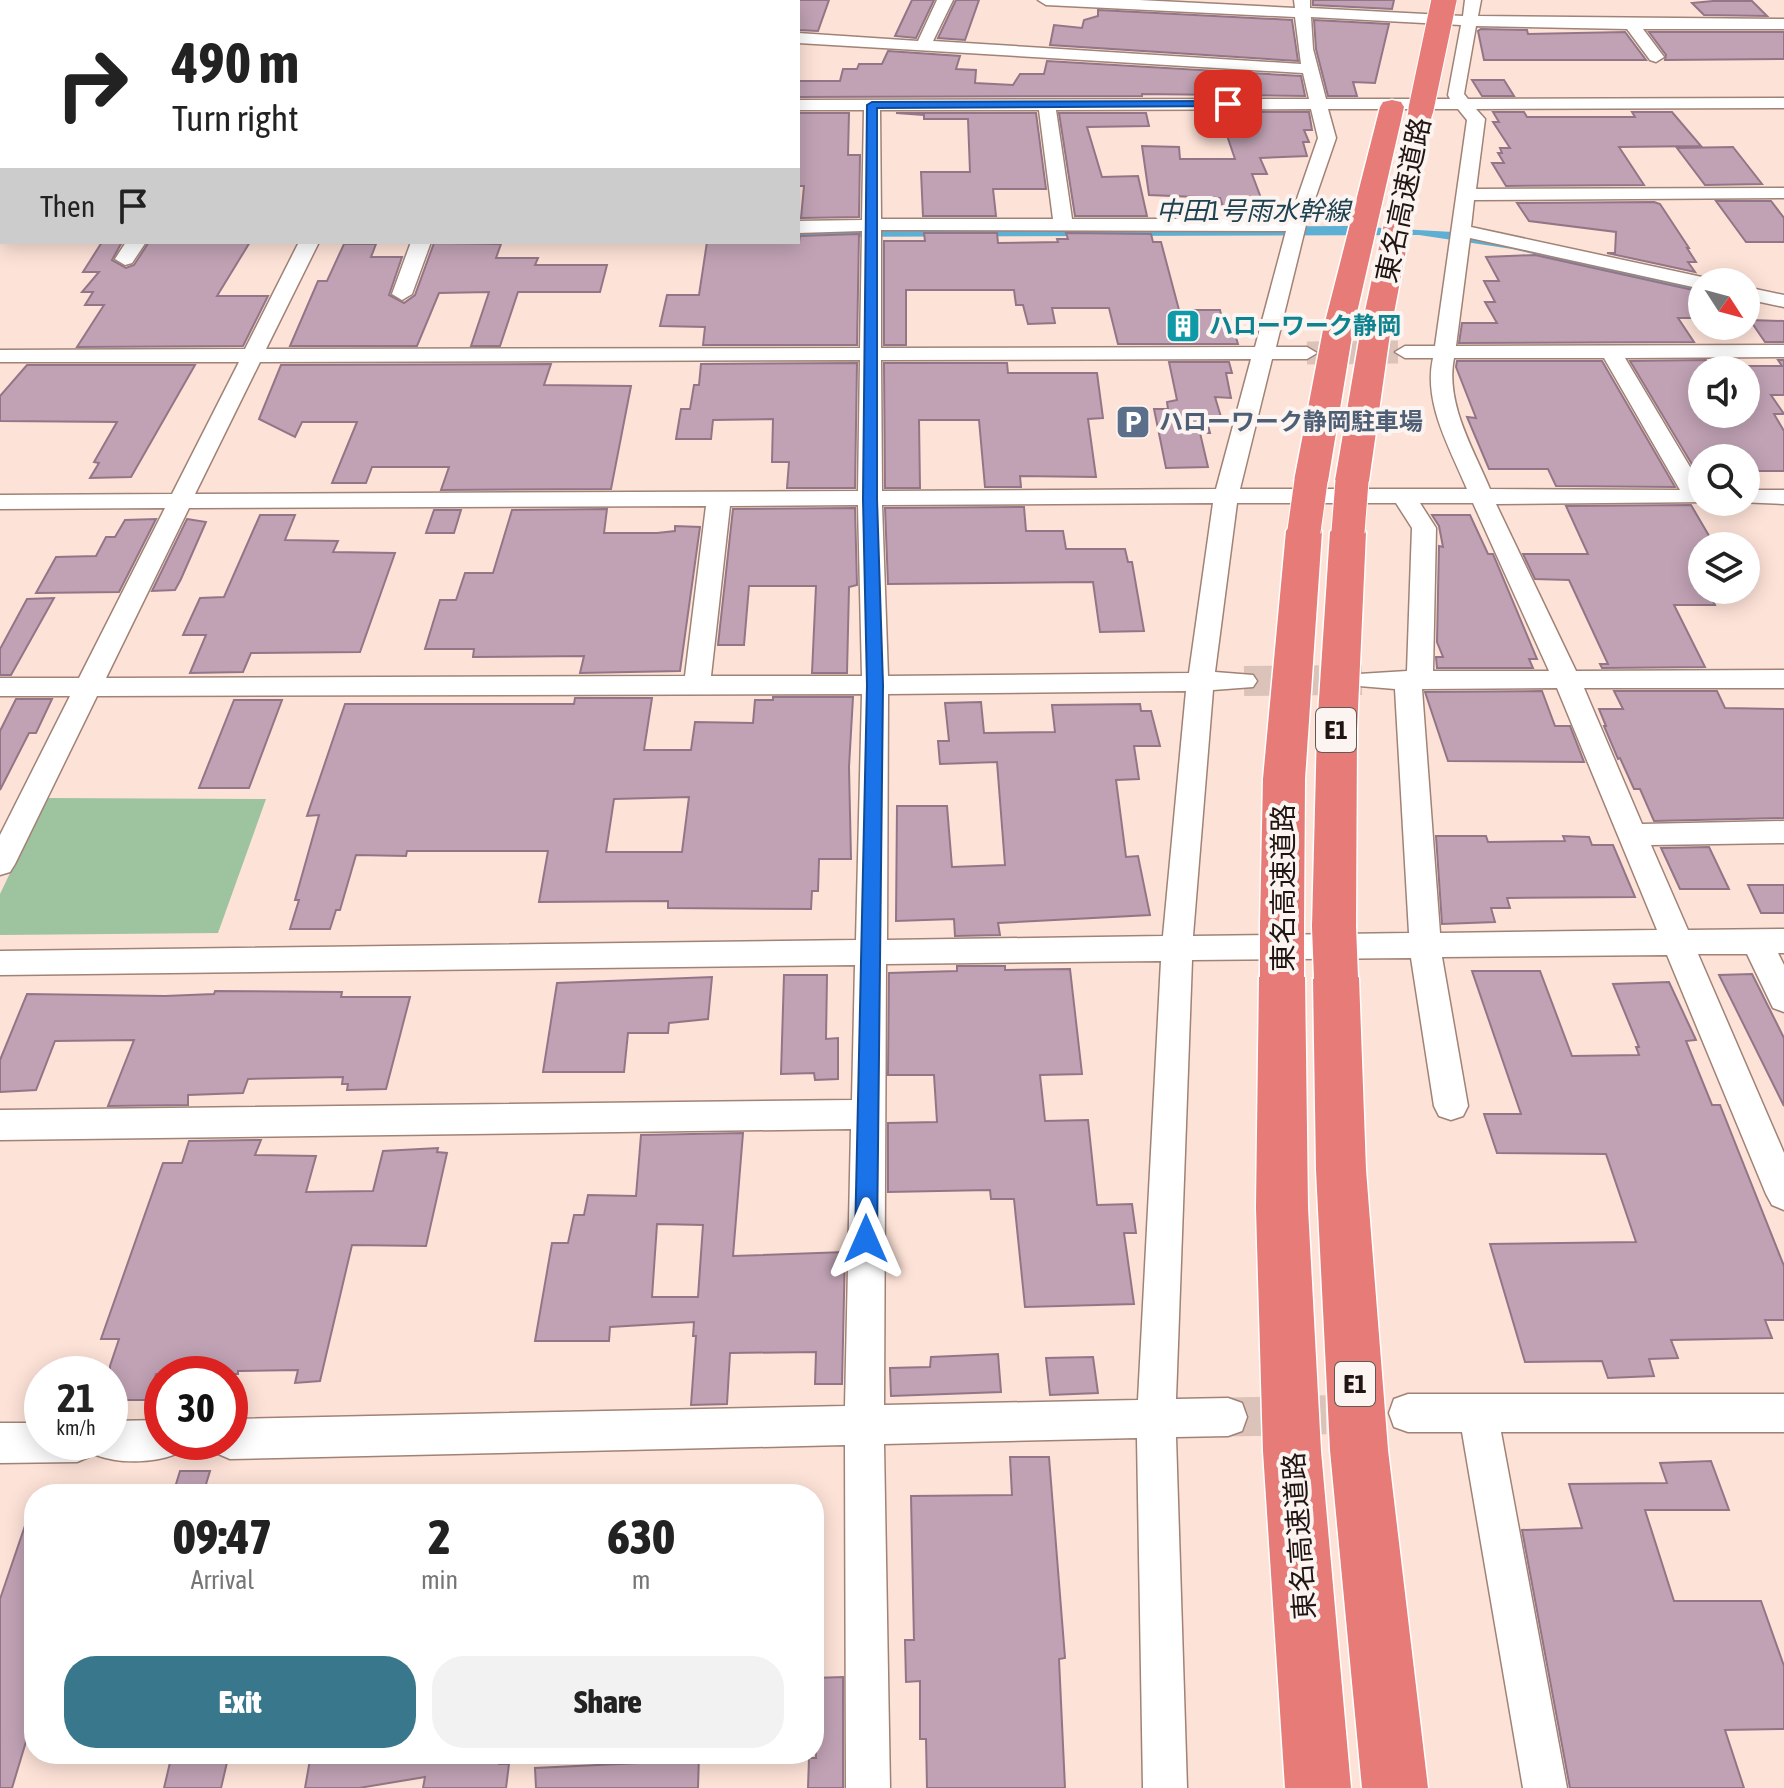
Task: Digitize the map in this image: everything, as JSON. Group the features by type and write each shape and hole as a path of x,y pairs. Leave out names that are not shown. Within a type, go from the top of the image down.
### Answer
{"highway":[{"path":"1406,46 1417,0"},
{"name":"東名高速道路","path":"1318,1788 1292,1451 1282,1208 1309,952 1334,789 1340,632 1361,410 1444,0"},
{"name":"東名高速道路","path":"1395,1788 1359,1450 1341,1170 1284,779 1304,531 1311,481 1332,361 1399,76"}],"street":[{"path":"923,46 945,0"},
{"path":"1046,0 1303,6 1539,24 1784,24"},
{"path":"1473,0 1456,95 1476,119 1439,380 1448,415 1481,496 1567,680 1784,1194"},
{"path":"1165,1788 1156,1420 1177,949 1201,682 1226,497 1297,229 1327,138 1309,69 1303,6"},
{"path":"1631,24 1656,57"},
{"path":"800,38 1309,69"},
{"path":"800,105 1784,103"},
{"path":"868,1788 864,1427 875,685 870,499 872,105"},
{"path":"1047,105 1053,230"},
{"path":"1465,195 1784,193"},
{"path":"800,227 872,231 1053,230 1118,234 1297,229"},
{"path":"1461,234 1688,280"},
{"path":"0,864 308,244"},
{"path":"402,294 420,244"},
{"path":"1760,296 1784,301"},
{"path":"1611,351 1688,479"},
{"path":"1405,352 1784,351"},
{"path":"0,356 1307,353"},
{"path":"1403,496 1424,528 1414,680 1425,946 1451,1106"},
{"path":"0,502 1688,497"},
{"path":"1760,497 1784,497"},
{"path":"697,686 719,499"},
{"path":"1368,680 1784,679"},
{"path":"0,687 1244,681"},
{"path":"1633,835 1784,832"},
{"path":"0,963 1770,941 1784,999"},
{"path":"0,1125 867,1114"},
{"path":"1408,1413 1784,1413"},
{"path":"1478,1413 1545,1788"},
{"path":"248,1439 1228,1417"},
{"path":"0,1443 24,1443"}],"green space":[{"path":"46,798 266,799 218,933 0,935 0,894"}],"water":[{"path":"1348,226 1470,233 1688,282 1688,290 1512,249 1419,235 800,237 800,230"}],"building":[{"path":"800,0 829,0 818,31 800,30"},
{"path":"912,0 934,0 916,38 895,36"},
{"path":"956,0 979,0 965,40 938,38"},
{"path":"1313,0 1394,0 1392,9 1313,5"},
{"path":"1752,1 1767,16 1704,15 1692,3"},
{"path":"1098,10 1292,20 1298,61 1050,45 1054,25 1082,28 1084,20 1098,16"},
{"path":"1314,20 1389,24 1375,83 1353,82 1357,96 1328,96 1316,49"},
{"path":"1527,30 1528,34 1625,32 1646,60 1484,60 1478,31"},
{"path":"1649,32 1784,32 1784,59 1665,60 1666,55"},
{"path":"888,51 960,56 956,69 976,70 975,83 1013,85 1020,74 1044,74 1047,61 1301,76 1305,96 800,97 800,81 840,81 843,69 857,69 859,64 882,64"},
{"path":"1472,80 1504,80 1514,96 1482,96"},
{"path":"1219,112 1309,112 1312,130 1304,130 1309,142 1303,142 1307,156 1260,158 1267,174 1252,174 1261,198 1251,198 1256,211 1225,213 1220,198 1149,195 1142,146 1179,147 1180,159 1235,159"},
{"path":"1493,112 1524,112 1527,117 1635,117 1632,112 1672,112 1701,146 1619,147 1644,185 1506,186 1492,163 1504,163 1498,153 1502,153 1500,148 1510,148 1493,122 1499,122"},
{"path":"800,113 849,113 848,155 860,155 859,217 801,218 804,186 800,186"},
{"path":"896,113 1036,113 1046,189 993,189 996,216 923,216 921,172 970,172 968,119 924,119 924,115"},
{"path":"1059,113 1146,113 1149,126 1087,127 1102,177 1138,176 1147,216 1075,216"},
{"path":"1733,147 1762,184 1705,185 1677,148"},
{"path":"1716,201 1771,201 1784,218 1784,242 1746,242"},
{"path":"1654,202 1660,204 1696,262 1688,262 1692,268 1688,270 1607,253 1615,253 1616,232 1529,221 1517,203"},
{"path":"924,233 997,233 998,243 1058,242 1057,239 1068,239 1066,233 1151,234 1153,242 1161,242 1179,310 1220,310 1222,319 1230,319 1238,344 1118,344 1109,308 1052,308 1055,323 1028,324 1023,305 1016,305 1014,290 906,290 906,345 884,345 884,241 925,241"},
{"path":"859,234 857,345 703,345 705,327 660,326 667,295 699,295 707,244 800,244 800,236"},
{"path":"101,244 121,244 112,260 126,268 134,265 148,244 249,244 217,296 268,296 243,346 77,347 104,305 85,305 93,292 82,292 99,272 83,272"},
{"path":"344,244 376,244 371,257 402,257 389,295 404,303 415,295 434,244 501,244 496,258 538,258 535,265 607,265 600,292 518,292 500,346 471,346 489,292 439,293 417,346 290,346 318,281 327,281"},
{"path":"1535,255 1688,289 1688,318 1678,318 1688,333 1688,340 1694,342 1459,343 1462,323 1497,323 1485,302 1495,302 1484,281 1499,281 1486,257"},
{"path":"1760,320 1784,321 1784,342 1765,342 1760,335"},
{"path":"1688,360 1688,428 1760,428 1760,366 1782,366 1778,360 1784,360 1784,395 1771,395 1784,414 1774,414 1784,431 1784,471 1760,471 1760,444 1688,444 1688,458 1630,361"},
{"path":"1457,361 1602,361 1675,487 1556,486 1548,469 1489,469 1467,417 1476,418 1456,367"},
{"path":"1169,362 1229,362 1232,373 1226,373 1231,398 1215,397 1221,417 1206,417 1210,433 1200,433 1208,467 1166,468 1154,409 1168,409 1167,402 1177,400"},
{"path":"857,363 855,488 787,488 789,462 772,462 773,419 713,420 711,439 676,439 681,409 690,409 694,385 699,385 701,364"},
{"path":"884,363 1007,363 1008,373 1097,373 1103,418 1088,419 1096,477 1020,476 1021,487 985,487 979,420 919,420 920,488 885,488"},
{"path":"551,364 544,385 631,386 611,489 441,490 449,467 372,467 366,483 332,483 357,422 302,422 295,437 259,419 281,365"},
{"path":"27,365 195,365 131,477 90,478 99,463 94,462 117,422 0,421 0,396"},
{"path":"1688,505 1688,516 1697,516 1707,532 1688,532 1688,604 1715,605 1674,605 1705,667 1602,668 1600,664 1608,664 1569,580 1535,579 1523,554 1588,554 1566,506"},
{"path":"1024,507 1026,531 1063,531 1066,549 1125,549 1128,562 1132,562 1144,631 1100,632 1093,582 888,584 885,508"},
{"path":"855,508 857,585 849,587 847,673 812,673 816,586 749,586 744,645 718,645 733,509"},
{"path":"607,509 604,533 657,533 675,531 675,526 700,527 680,671 580,673 584,656 473,657 474,649 425,649 440,600 456,600 465,573 493,573 512,510"},
{"path":"434,510 461,510 454,533 426,533"},
{"path":"260,515 295,515 285,540 338,541 333,552 395,553 360,652 251,653 243,672 190,673 206,635 183,635 200,598 224,597"},
{"path":"1432,515 1470,515 1488,554 1493,554 1537,659 1529,659 1533,668 1437,668 1436,657 1443,657 1437,642 1439,546 1443,547 1439,526"},
{"path":"156,519 119,592 36,593 56,557 96,556 106,537 115,537 125,520"},
{"path":"187,519 206,522 181,579 175,590 152,591"},
{"path":"54,598 11,675 0,675 0,649 27,599"},
{"path":"1542,691 1555,726 1570,726 1584,762 1448,761 1425,692"},
{"path":"1614,691 1717,691 1725,708 1784,709 1784,818 1654,821 1640,789 1634,789 1618,759 1604,726 1599,709 1623,709"},
{"path":"773,697 853,697 849,767 851,859 819,859 818,891 812,891 811,909 668,908 668,901 539,902 548,851 407,851 406,856 356,855 340,910 336,910 330,929 290,929 319,815 307,816 345,704 574,704 575,698 652,698 644,750 691,750 695,722 753,723 755,700 773,700","holes":["689,797 682,852 606,852 614,799"]},
{"path":"16,699 52,699 36,733 29,733 0,790 0,731"},
{"path":"234,700 282,700 249,788 199,788"},
{"path":"981,702 984,733 1055,732 1052,705 1140,704 1141,711 1151,711 1160,746 1134,746 1139,779 1116,780 1126,857 1138,856 1150,915 998,923 1000,935 955,936 954,919 896,921 897,806 947,806 952,867 1005,865 997,762 940,764 938,741 949,741 945,703"},
{"path":"1436,836 1486,836 1488,842 1565,841 1563,836 1589,837 1592,845 1613,845 1635,897 1507,898 1510,908 1491,908 1495,922 1442,924"},
{"path":"1709,847 1729,889 1680,889 1661,848"},
{"path":"1748,885 1784,885 1784,913 1761,913"},
{"path":"957,966 1005,966 1005,970 1070,969 1082,1074 1040,1075 1045,1121 1088,1120 1097,1205 1132,1204 1136,1233 1124,1233 1134,1304 1025,1307 1014,1199 991,1199 990,1190 888,1192 888,1123 937,1122 934,1075 888,1075 889,973 957,971"},
{"path":"1472,971 1540,971 1572,1056 1639,1055 1636,1047 1639,1047 1613,984 1669,982 1696,1040 1686,1041 1712,1105 1720,1105 1784,1266 1784,1320 1765,1320 1772,1338 1671,1340 1678,1358 1649,1359 1654,1376 1608,1378 1602,1361 1525,1362 1490,1244 1636,1242 1606,1154 1497,1153 1484,1114 1521,1114"},
{"path":"1752,974 1784,1038 1784,1106 1719,975"},
{"path":"784,975 827,975 826,1039 838,1038 838,1079 815,1080 814,1073 781,1074"},
{"path":"712,977 708,1019 669,1023 668,1033 628,1033 624,1072 543,1072 557,983"},
{"path":"215,991 342,992 341,997 410,997 386,1089 347,1090 348,1084 342,1084 343,1077 248,1079 243,1093 188,1095 188,1105 108,1106 134,1040 55,1041 36,1090 0,1092 0,1060 27,994 165,996 214,994"},
{"path":"743,1133 733,1256 845,1252 842,1384 815,1384 816,1352 730,1353 727,1404 691,1405 696,1336 693,1336 694,1322 610,1327 609,1341 535,1341 552,1243 568,1243 574,1215 584,1215 588,1195 636,1196 641,1135","holes":["657,1224 703,1225 698,1297 652,1297"]},
{"path":"261,1140 255,1155 316,1156 306,1192 373,1191 383,1151 438,1148 437,1152 447,1153 426,1246 352,1245 320,1381 295,1383 298,1370 248,1371 248,1356 144,1356 144,1400 128,1400 128,1356 113,1356 119,1339 101,1339 163,1163 182,1163 189,1141"},
{"path":"998,1354 1001,1392 891,1396 890,1368 930,1367 931,1357"},
{"path":"1093,1357 1098,1393 1050,1395 1046,1358"},
{"path":"1010,1457 1049,1457 1065,1658 1059,1659 1065,1788 927,1788 926,1739 920,1739 920,1681 906,1682 905,1640 914,1640 911,1496 1012,1495"},
{"path":"1711,1461 1729,1510 1645,1510 1674,1601 1761,1601 1784,1666 1784,1729 1725,1730 1744,1788 1570,1788 1522,1530 1582,1528 1569,1484 1667,1483 1660,1463"},
{"path":"180,1471 210,1471 206,1484 176,1484"},
{"path":"24,1529 24,1748 12,1788 0,1788 0,1599"},
{"path":"843,1677 843,1788 808,1788 809,1764 824,1764 824,1678"},
{"path":"170,1764 227,1764 221,1788 164,1788"},
{"path":"309,1764 509,1764 506,1788 423,1788 425,1777 359,1788 305,1788"},
{"path":"699,1764 698,1788 536,1788 535,1768"}],"tunnel":[{"path":"1307,353 1405,352"},
{"path":"1244,681 1362,680"},
{"path":"1228,1417 1408,1413"}],"place":[{"name":"ハローワーク静岡","path":"1183,326"},
{"name":"ハローワーク静岡駐車場","path":"1133,422"}],"route":[{"path":"866,1239 875,685 870,499 872,105 1228,104"}],"water label":[{"name":"中田1号雨水幹線","path":"1253,211"}]}
